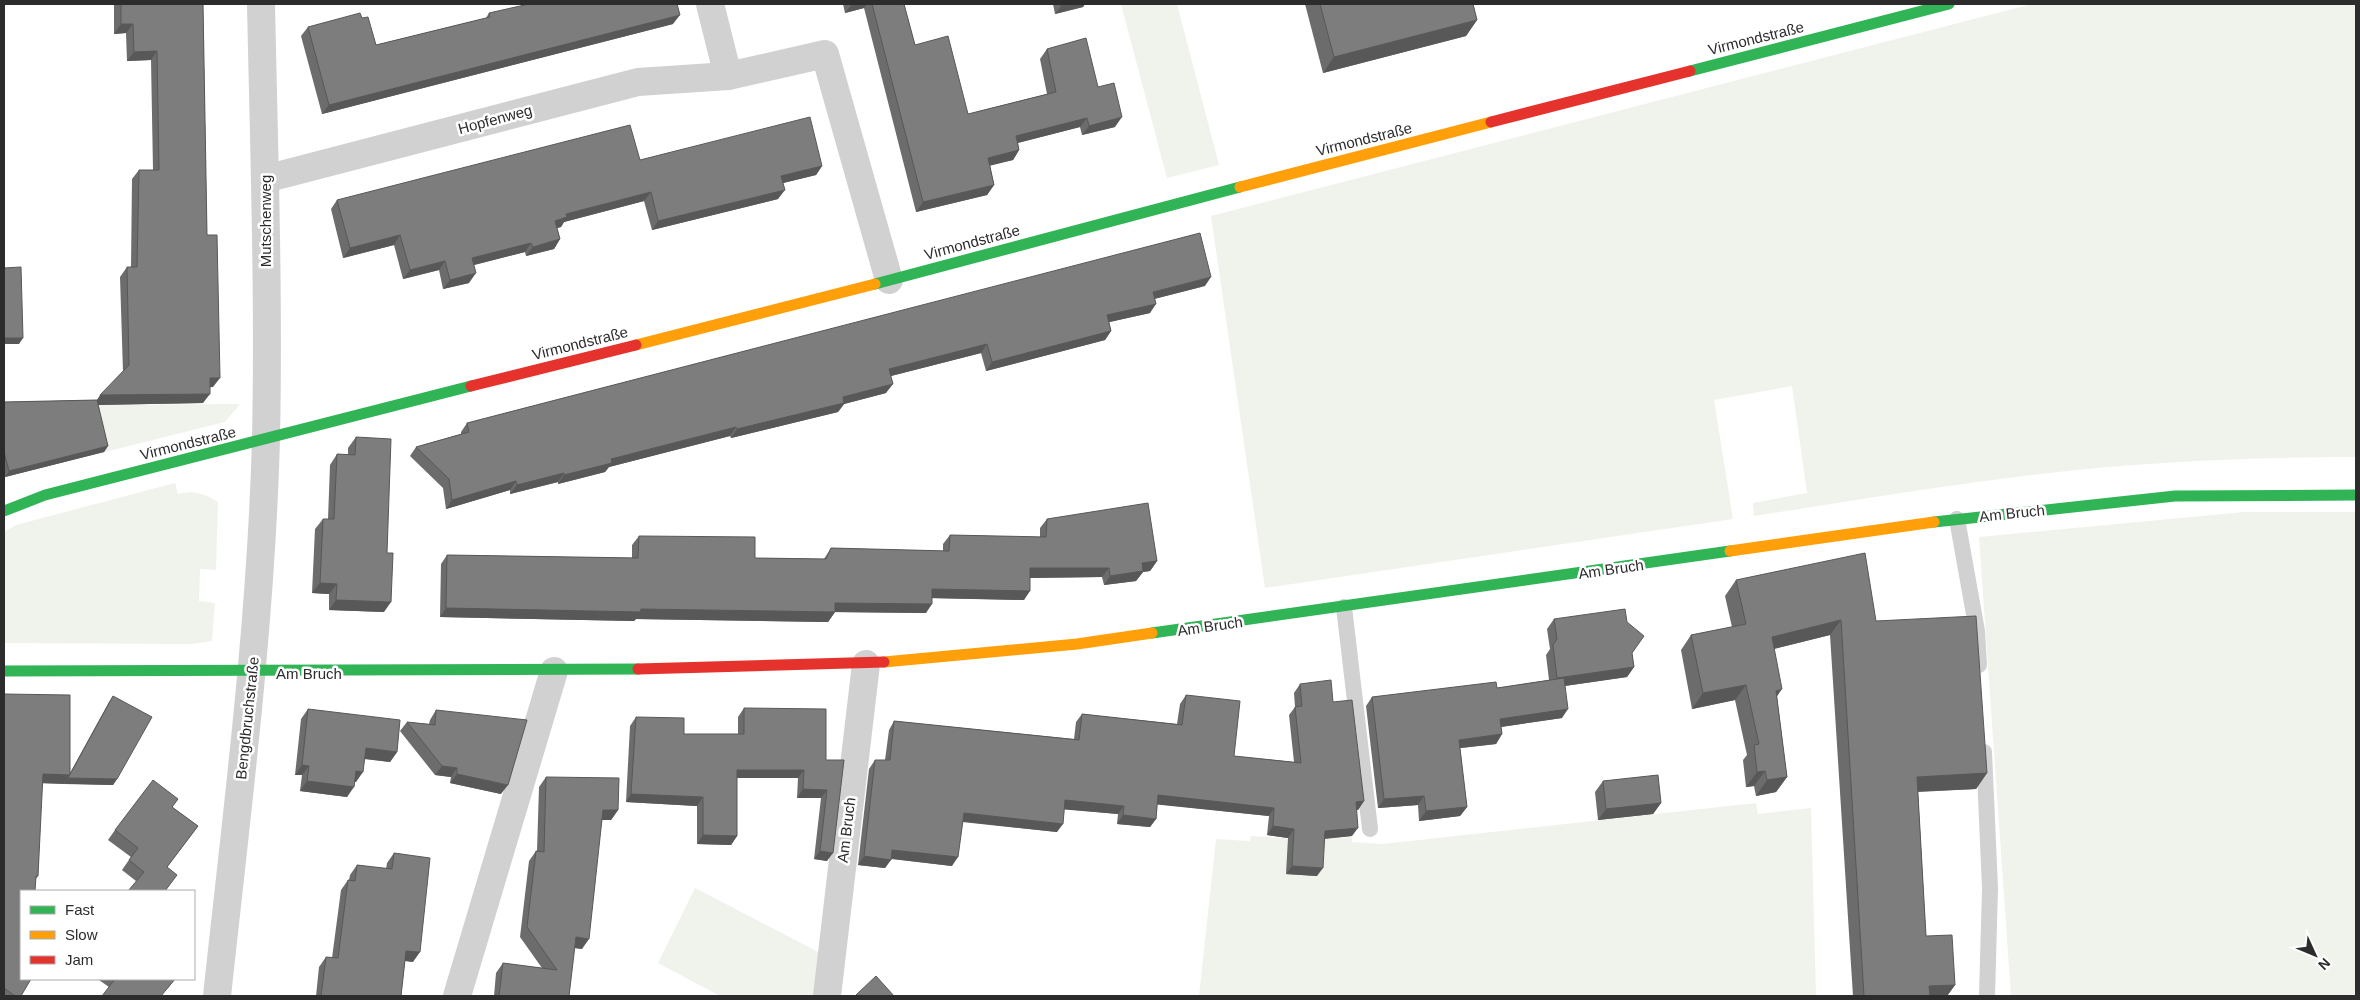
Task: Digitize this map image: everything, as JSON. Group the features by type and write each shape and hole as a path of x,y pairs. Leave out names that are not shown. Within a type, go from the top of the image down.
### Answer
{"street":[{"name":"Mutschenweg","path":"261,4 265,179 266,439"},
{"path":"710,4 728,76"},
{"name":"Virmondstraße","path":"4,511 45,495 889,280 1224,190 1949,4"},
{"name":"Hopfenweg","path":"265,179 638,82 728,76 825,54 889,280"},
{"name":"Bengdbruchstraße","path":"217,996 252,673 266,439"},
{"name":"Am Bruch","path":"4,671 252,673 554,671 866,664 1077,644 1957,519 2175,496 2250,494 2356,495"},
{"name":"Am Bruch","path":"826,996 866,664"},
{"path":"457,996 554,671"}],"lane":[{"path":"1957,519 1977,631 1980,677"},
{"path":"1344,607 1370,829"},
{"path":"1983,734 1988,803 1990,888 1987,996"}],"shaded area":[{"path":"1121,4 1177,4 1219,165 1167,178"},
{"path":"2032,4 2356,4 2356,457 2232,459 2107,467 1886,495 1754,516 1753,503 1807,493 1792,386 1714,400 1733,519 1265,588 1211,216"},
{"path":"240,404 225,422 105,452 93,405"},
{"path":"175,483 178,494 199,493 218,502 216,570 200,569 199,601 215,603 212,641 192,644 4,643 4,532 16,525"},
{"path":"2244,512 2356,512 2356,996 2011,996 1979,537"},
{"path":"1756,803 1758,814 1811,808 1816,996 1199,996 1216,839 1250,841 1251,836 1313,840 1352,837 1352,842 1383,844"},
{"path":"695,888 822,954 817,996 720,996 658,963"}],"building":[{"path":"121,4 203,4 207,235 217,235 220,378 210,378 210,394 100,395 129,365 127,267 137,267 139,170 159,170 157,51 134,52 133,24 121,24"},
{"path":"529,4 677,4 680,15 329,105 308,27 360,13 362,18 368,17 376,45 490,17 489,13"},
{"path":"872,4 904,4 915,45 948,36 968,114 1056,92 1047,49 1086,38 1098,87 1114,83 1122,117 1089,126 1087,118 1016,136 1019,150 988,158 994,185 923,202"},
{"path":"1320,4 1473,4 1477,20 1334,57"},
{"path":"810,117 822,166 781,176 785,190 658,221 651,192 566,214 567,217 555,221 560,239 533,247 531,243 472,258 476,273 450,280 445,261 410,270 400,235 350,248 337,200 630,125 640,160"},
{"path":"1200,233 1211,277 1153,292 1156,304 1107,315 1111,331 992,362 987,344 889,369 893,384 843,397 844,403 737,429 736,427 611,459 612,463 564,475 564,473 517,485 516,481 452,500 449,479 416,447 469,432 467,423"},
{"path":"21,267 23,338 4,338 4,268"},
{"path":"97,400 108,446 9,471 4,452 4,402"},
{"path":"356,437 391,439 387,553 393,553 391,602 336,600 337,584 320,583 323,519 334,519 337,454 355,455"},
{"path":"1148,503 1157,561 1142,563 1143,571 1110,576 1109,568 1030,568 1030,591 932,589 932,604 835,603 835,612 641,609 640,612 446,608 447,555 638,558 639,536 755,537 755,558 826,559 831,548 949,551 950,535 1046,537 1047,519"},
{"path":"1865,553 1876,621 1976,616 1987,773 1917,777 1926,936 1952,935 1955,985 1929,986 1930,996 1864,996 1841,620 1772,637 1782,689 1776,691 1787,777 1767,780 1765,771 1757,772 1754,745 1759,744 1746,685 1703,693 1691,635 1746,624 1736,580"},
{"path":"1625,609 1627,622 1644,636 1632,653 1634,667 1557,678 1553,645 1557,639 1554,619"},
{"path":"1564,678 1568,709 1500,719 1502,734 1459,740 1467,807 1426,811 1424,796 1384,799 1372,697 1496,682 1497,688"},
{"path":"1331,680 1333,702 1352,700 1364,801 1356,802 1358,828 1325,831 1323,868 1292,866 1294,829 1273,826 1274,808 1158,795 1156,819 1123,815 1124,806 1065,800 1063,824 964,813 958,857 892,850 891,860 864,856 875,760 890,760 894,721 1079,740 1082,714 1182,725 1186,695 1240,701 1234,756 1301,763 1295,707 1302,706 1300,684"},
{"path":"4,694 70,695 70,775 43,774 38,876 36,876 35,890 20,890 20,980 30,980 21,996 15,996 4,988"},
{"path":"113,696 152,717 117,779 68,778"},
{"path":"744,708 826,709 826,760 844,760 833,853 820,851 827,790 803,789 804,770 737,770 737,836 703,835 703,797 631,794 636,717 684,718 684,734 744,734"},
{"path":"308,709 400,720 397,752 366,748 363,772 356,771 354,787 307,781 309,766 302,765"},
{"path":"436,710 527,720 508,785 457,774 457,768 442,766 407,722 435,725"},
{"path":"1658,775 1661,803 1606,809 1603,781"},
{"path":"546,777 619,778 618,810 603,810 589,939 576,937 569,996 499,996 503,963 557,970 527,927 536,851 544,852"},
{"path":"153,780 178,799 172,807 198,826 167,867 177,875 166,890 129,890 144,872 129,860 138,848 115,830"},
{"path":"394,853 430,858 420,952 406,951 401,996 321,996 326,957 338,958 348,880 355,881 357,865 392,869"},
{"path":"876,976 894,996 856,995"},
{"path":"114,980 174,980 161,996 102,996"}],"traffic: fast":[{"path":"1690,71 1949,4"},
{"path":"875,284 1240,187"},
{"path":"4,511 45,495 471,386"},
{"path":"1934,522 2175,496 2356,495"},
{"path":"1152,633 1730,551"},
{"path":"4,671 638,669"}],"traffic: slow":[{"path":"1240,187 1491,122"},
{"path":"636,345 875,284"},
{"path":"1730,551 1934,522"},
{"path":"884,662 1077,644 1152,633"}],"traffic: jam":[{"path":"1491,122 1690,71"},
{"path":"471,386 636,345"},
{"path":"638,669 884,662"}]}
